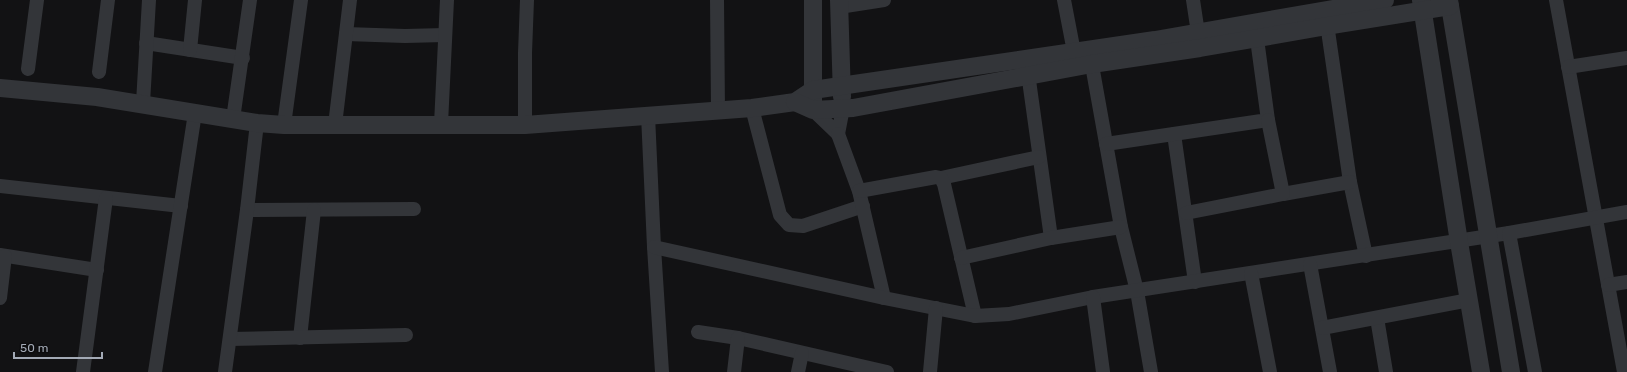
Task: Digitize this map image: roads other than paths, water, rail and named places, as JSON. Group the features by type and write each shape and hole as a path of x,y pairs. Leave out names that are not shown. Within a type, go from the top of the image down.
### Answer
{"street":[{"path":"28,69 37,0"},
{"path":"99,72 108,0"},
{"path":"142,103 149,0"},
{"path":"190,50 195,0"},
{"path":"233,119 243,58 250,0"},
{"path":"284,125 301,0"},
{"path":"335,125 350,0"},
{"path":"441,124 447,0"},
{"path":"525,125 527,0"},
{"path":"717,0 718,110"},
{"path":"813,0 813,110"},
{"path":"838,134 842,108 839,4 884,0"},
{"path":"1064,0 1085,55 1106,144 1121,227 1137,291 1151,372"},
{"path":"1193,0 1198,33"},
{"path":"1085,55 1257,39 1385,0"},
{"path":"1556,0 1624,372"},
{"path":"813,110 853,108 1027,67 1198,33 1453,2 1488,237 1511,372"},
{"path":"1422,6 1459,242 1482,372"},
{"path":"1326,18 1350,182 1366,256"},
{"path":"346,34 405,36 445,35"},
{"path":"1257,39 1268,120 1283,194"},
{"path":"146,42 243,58"},
{"path":"1568,67 1627,58"},
{"path":"0,88 97,97 142,103 257,123 284,125 525,125 752,108 795,102 813,90 1027,67"},
{"path":"1027,67 1051,238"},
{"path":"795,102 813,110 838,134 859,191 884,298"},
{"path":"752,108 780,215 789,225 803,226 863,206"},
{"path":"156,372 196,113"},
{"path":"648,115 662,372"},
{"path":"1106,144 1268,120"},
{"path":"226,372 257,123"},
{"path":"1174,134 1195,282"},
{"path":"859,191 936,177 941,178 1039,157"},
{"path":"941,178 944,184 975,316"},
{"path":"1186,213 1350,182"},
{"path":"0,186 181,206"},
{"path":"84,372 106,198"},
{"path":"247,210 414,209"},
{"path":"300,338 314,210"},
{"path":"654,247 884,298 975,316 1009,314 1093,297 1510,234 1627,212"},
{"path":"961,258 1051,238 1121,227"},
{"path":"1510,234 1536,372"},
{"path":"0,298 3,255 97,270"},
{"path":"1310,264 1330,372"},
{"path":"1251,273 1270,372"},
{"path":"1608,286 1627,282"},
{"path":"1093,297 1103,372"},
{"path":"1322,328 1469,300"},
{"path":"930,372 936,308"},
{"path":"1377,318 1386,372"},
{"path":"698,332 738,338 802,352 860,369 888,372"},
{"path":"230,339 406,335"},
{"path":"734,372 738,338"},
{"path":"798,372 802,352"}]}
